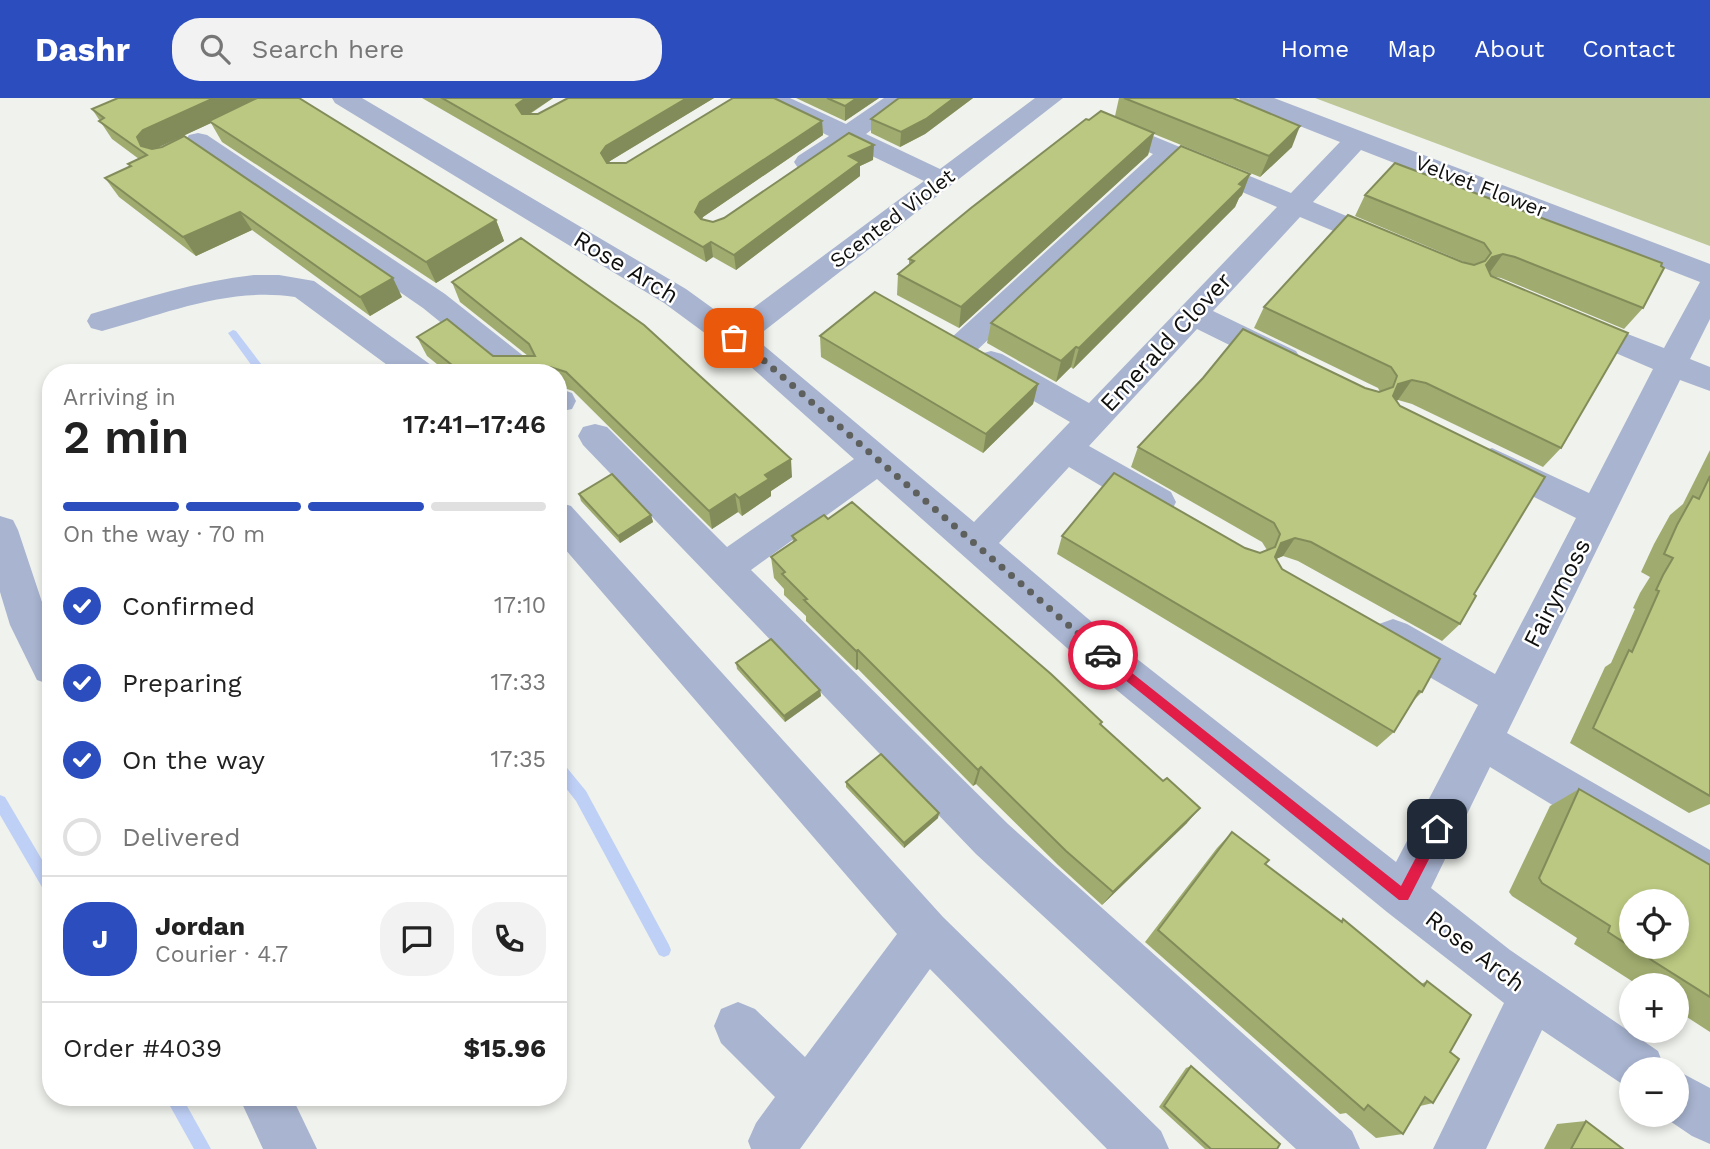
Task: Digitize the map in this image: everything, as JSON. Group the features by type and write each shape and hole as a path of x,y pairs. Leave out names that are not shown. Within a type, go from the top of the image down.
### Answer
{"street":[{"name":"Rose Arch","path":"344,98 545,232 675,296 762,359 1099,652 1493,967 1623,1057"},
{"path":"770,98 943,180"},
{"path":"781,180 901,98"},
{"name":"Scented Violet","path":"734,338 1051,98"},
{"name":"Velvet Flower","path":"1251,98 1710,275"},
{"path":"1108,126 1408,252"},
{"name":"Emerald Clover","path":"975,545 1357,139"},
{"path":"198,141 445,294 515,364"},
{"path":"1094,420 951,340 1171,152"},
{"path":"102,321 232,286 280,282 303,288 408,364"},
{"name":"Fairymoss","path":"1403,896 1710,289"},
{"path":"1551,313 1710,380"},
{"path":"1192,314 1316,374"},
{"path":"595,436 992,839 1334,1149"},
{"path":"1461,446 1598,513"},
{"path":"1066,449 1191,521"},
{"path":"725,568 878,460"},
{"path":"567,526 927,933 1143,1149"},
{"path":"0,530 29,625 42,650"},
{"path":"1357,616 1503,699"},
{"path":"1482,740 1708,866"},
{"path":"774,1141 927,933"},
{"path":"1459,1149 1533,995"},
{"path":"738,1026 808,1095"},
{"path":"1689,1104 1710,1118"},
{"path":"269,1106 291,1149"}],"green space":[{"path":"1315,98 1710,98 1710,246"}],"building":[{"path":"118,98 214,98 143,130 137,137 141,146 152,149 162,147 184,136 393,278 360,297 240,212 183,237 105,178 147,155 99,121 104,118 92,109"},
{"path":"257,98 299,98 496,220 426,262 209,121"},
{"path":"442,98 526,98 516,105 522,114 538,114 568,98 687,98 606,146 601,153 607,163 626,163 733,98 774,98 822,121 700,202 695,212 701,219 713,222 724,218 849,133 874,145 849,156 860,162 734,255 711,242 703,247"},
{"path":"827,98 857,98 845,106"},
{"path":"899,98 954,98 926,119 901,132 871,119"},
{"path":"1124,98 1233,98 1300,126 1269,156"},
{"path":"1101,111 1154,133 961,307 898,274 914,261 909,259 971,208 1086,119 1089,120"},
{"path":"1181,146 1250,174 1239,184 1243,186 1079,348 1076,347 1061,361 991,323"},
{"path":"1395,163 1662,263 1664,268 1643,308 1515,257 1503,254 1492,257 1486,265 1491,276 1628,333 1561,448 1426,383 1412,380 1398,384 1393,396 1400,406 1545,477 1474,594 1476,596 1460,624 1311,542 1295,538 1281,543 1275,557 1282,569 1440,659 1422,692 1419,691 1394,732 1062,536 1114,473 1245,548 1260,553 1275,547 1280,534 1274,523 1138,447 1203,378 1243,329 1365,388 1379,392 1393,387 1397,376 1391,367 1264,307 1348,215 1462,262 1474,265 1485,261 1491,253 1484,243 1365,195"},
{"path":"521,238 644,325 791,459 765,475 769,479 739,498 735,494 709,511 567,373 567,364 451,364 417,337 447,319 493,356 535,356 529,344 452,282"},
{"path":"875,292 1038,384 986,434 820,336"},
{"path":"612,474 651,515 618,536 579,494"},
{"path":"1710,476 1710,796 1593,728 1629,650 1632,652 1659,591 1656,590 1673,558 1664,554 1677,525 1693,496 1699,499"},
{"path":"852,502 1051,674 1102,722 1100,724 1163,781 1167,778 1200,808 1113,892 1066,851 981,767 978,770 804,600 807,599 782,574 785,572 771,557 796,540 792,536 824,515 828,519"},
{"path":"771,639 820,690 784,716 736,663"},
{"path":"881,754 939,813 904,843 846,782"},
{"path":"1579,789 1710,865 1710,997 1689,984 1689,973 1672,973 1650,959 1689,959 1689,889 1619,889 1619,939 1608,932 1610,926 1542,883 1539,878"},
{"path":"1232,832 1269,860 1265,864 1342,922 1343,919 1424,986 1427,981 1471,1015 1450,1052 1459,1059 1433,1103 1425,1097 1403,1134 1368,1105 1364,1110 1158,930"},
{"path":"1191,1066 1280,1144 1277,1149 1211,1149 1164,1106"},
{"path":"1586,1121 1623,1149 1571,1149"}],"waterway":[{"path":"233,333 256,364"},
{"path":"567,778 581,796 664,950"},
{"path":"0,802 42,874"},
{"path":"178,1106 203,1149"}],"way so far":[{"path":"734,338 762,359 1103,655"}],"route":[{"path":"1103,655 1403,896 1437,829"}]}
